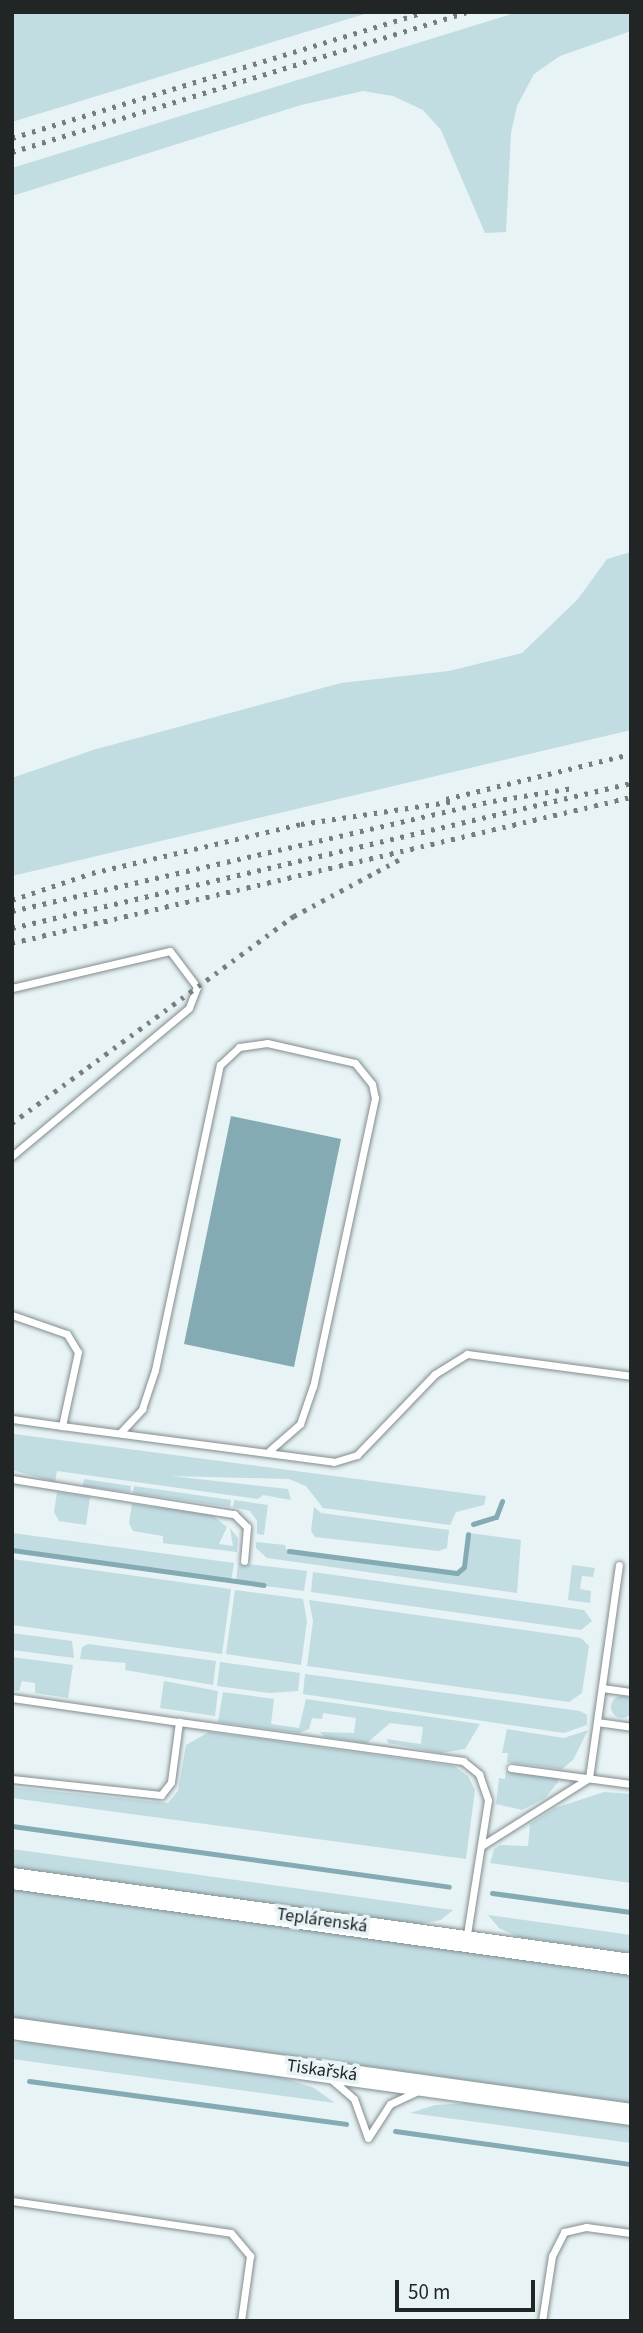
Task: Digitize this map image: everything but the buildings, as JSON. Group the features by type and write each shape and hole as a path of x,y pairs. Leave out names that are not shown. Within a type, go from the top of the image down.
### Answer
{"street":[{"name":"Teplárenská","path":"12,1878 631,1964"},
{"name":"Tiskařská","path":"12,2028 631,2114"}],"lane":[{"path":"12,988 170,951 197,987 189,1008 12,1156"},
{"path":"120,1433 142,1409 155,1370 220,1065 239,1047 267,1043 355,1063 372,1084 375,1098 313,1386 300,1424 270,1450"},
{"path":"12,1315 67,1334 78,1352 62,1426"},
{"path":"12,1419 345,1461 357,1455 435,1374 467,1354 631,1376"},
{"path":"12,1479 234,1514 247,1527 244,1561"},
{"path":"481,1846 589,1778 619,1565"},
{"path":"602,1688 631,1692"},
{"path":"12,1698 463,1761 479,1774 486,1791 481,1846 466,1941"},
{"path":"597,1722 631,1727"},
{"path":"12,1779 161,1795 171,1782 179,1723"},
{"path":"511,1768 631,1784"},
{"path":"305,2068 346,2090 360,2109 368,2138 383,2113 402,2096 450,2088"},
{"path":"12,2201 231,2233 250,2256 241,2321"},
{"path":"542,2321 552,2256 564,2232 586,2227 631,2233"}],"shaded area":[{"path":"12,12 371,12 12,122"},
{"path":"518,12 631,12 631,31 560,56 534,74 517,106 511,133 506,232 485,233 441,130 423,110 393,96 363,91 301,105 12,196 12,168"},
{"path":"631,552 631,730 12,876 12,778 93,750 341,683 449,671 522,653 578,599 607,559"},
{"path":"231,1116 341,1139 294,1367 184,1344"},
{"path":"14,1434 486,1496 484,1505 456,1512 450,1525 323,1508 306,1486 289,1479 171,1476 288,1489 291,1500 263,1495 258,1499 57,1471 55,1482 12,1470"},
{"path":"84,1479 131,1486 130,1492 83,1486"},
{"path":"134,1486 231,1500 230,1507 133,1493"},
{"path":"57,1492 90,1497 86,1525 59,1521 54,1512"},
{"path":"234,1500 268,1505 264,1535 257,1534 257,1521 250,1511 233,1507"},
{"path":"132,1504 212,1515 227,1527 219,1544 233,1546 230,1528 238,1538 237,1552 12,1525 163,1543 163,1536 133,1531 129,1523"},
{"path":"314,1507 321,1513 449,1530 447,1548 439,1551 315,1537 311,1531"},
{"path":"12,1533 234,1563 231,1581 12,1551"},
{"path":"470,1533 521,1540 517,1593 267,1558 256,1548 256,1542 285,1545 286,1549 458,1574 465,1568"},
{"path":"12,1559 231,1589 222,1654 12,1625"},
{"path":"238,1563 307,1571 304,1591 236,1582"},
{"path":"572,1565 595,1568 593,1577 582,1576 580,1589 591,1591 590,1603 568,1600"},
{"path":"313,1572 584,1610 592,1621 581,1630 311,1592"},
{"path":"235,1590 303,1599 307,1621 301,1665 226,1654"},
{"path":"309,1600 581,1638 589,1646 582,1693 569,1702 307,1666 313,1621"},
{"path":"12,1633 72,1641 74,1658 12,1650"},
{"path":"88,1644 216,1661 213,1685 125,1670 126,1663 80,1659 82,1647"},
{"path":"12,1657 73,1665 68,1698 35,1693 35,1683 22,1681 19,1691 12,1690"},
{"path":"220,1662 300,1673 298,1691 269,1693 217,1686"},
{"path":"305,1674 580,1711 587,1715 587,1725 564,1733 303,1694"},
{"path":"164,1681 218,1691 215,1716 160,1708"},
{"path":"223,1692 274,1699 271,1724 299,1728 306,1699 480,1724 465,1749 441,1753 388,1743 387,1739 421,1744 423,1727 390,1723 367,1743 325,1737 320,1732 354,1733 356,1718 323,1713 322,1719 312,1718 309,1729 299,1733 218,1722"},
{"path":"622,1696 630,1699 633,1707 630,1715 622,1718 614,1715 611,1707 614,1699"},
{"path":"507,1729 564,1738 588,1730 573,1760 562,1769 507,1762 508,1753 502,1753"},
{"path":"209,1732 454,1766 468,1776 475,1790 466,1859 12,1798 12,1787 168,1803 178,1791 186,1745"},
{"path":"506,1771 558,1778 558,1782 545,1798 522,1810 496,1804 499,1778 505,1779"},
{"path":"604,1792 631,1794 631,1883 490,1863 494,1849 500,1845 528,1846 530,1824 555,1808"},
{"path":"12,1849 453,1910 441,1920 419,1924 12,1867"},
{"path":"12,1889 631,1975 631,2103 12,2017"},
{"path":"488,1915 631,1935 631,1953 518,1937 499,1928"},
{"path":"25,2042 281,2077 314,2088 335,2103 12,2059 12,2044"},
{"path":"466,2103 631,2126 631,2143 410,2113 435,2105"}],"waterway":[{"path":"473,1524 496,1517 502,1501"},
{"path":"289,1551 457,1573 464,1567 468,1534"},
{"path":"12,1550 264,1585"},
{"path":"12,1826 449,1887"},
{"path":"492,1893 631,1912"},
{"path":"29,2081 346,2124"},
{"path":"395,2131 631,2164"}],"railway":[{"path":"12,138 423,12"},
{"path":"12,152 466,12"},
{"path":"446,799 631,754"},
{"path":"12,928 631,783"},
{"path":"12,911 493,801 573,788"},
{"path":"12,943 631,797"},
{"path":"12,900 92,873 301,824 455,801"},
{"path":"12,1123 294,916 402,858"}]}
